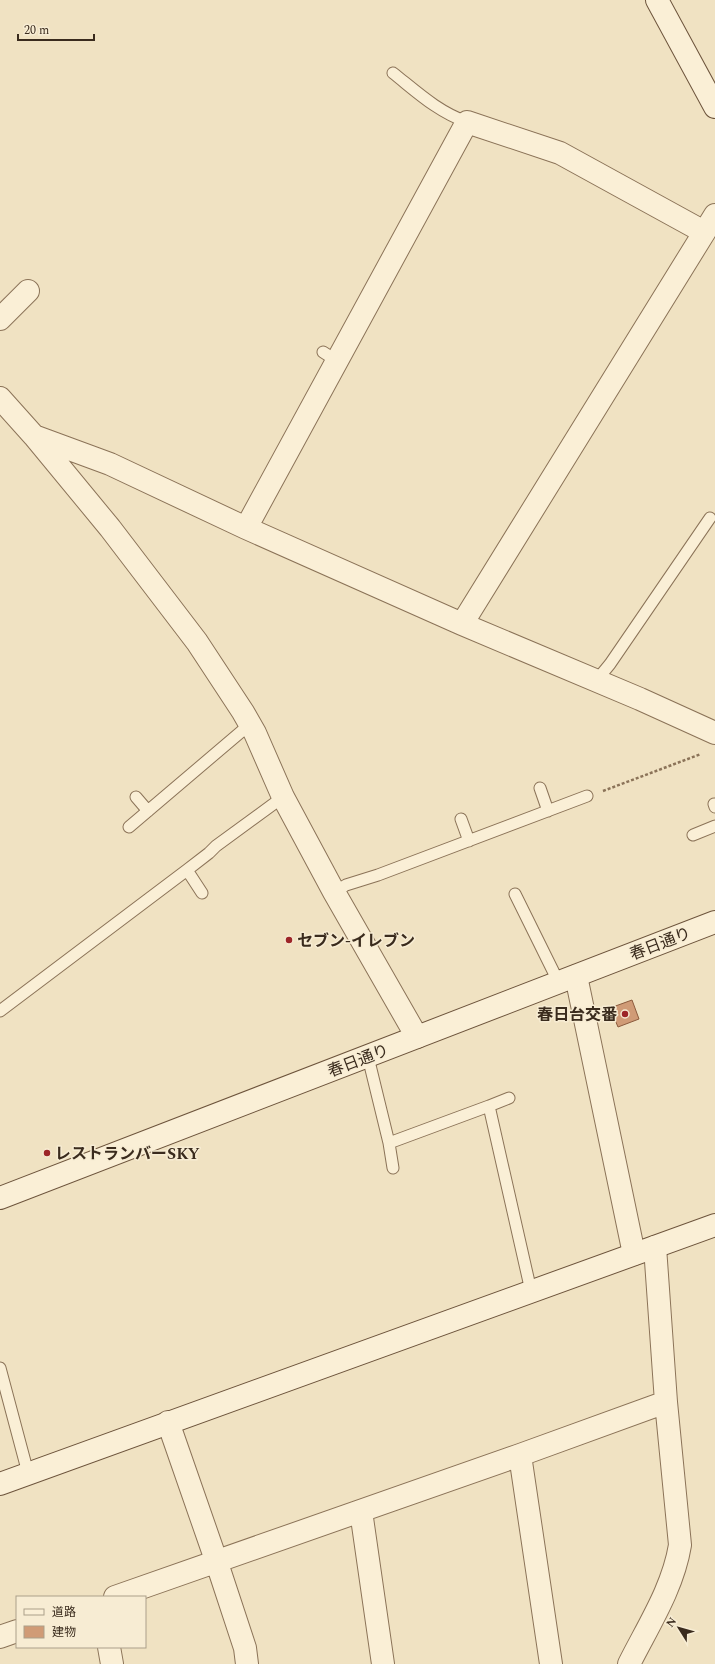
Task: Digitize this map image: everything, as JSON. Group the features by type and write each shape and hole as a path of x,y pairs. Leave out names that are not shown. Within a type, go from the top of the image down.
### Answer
{"street":[{"path":"657,0 715,107"},
{"path":"246,528 330,356 467,122 560,153 710,224 462,624"},
{"path":"0,319 28,291"},
{"path":"0,398 34,436 110,528 197,642 243,712 249,725 255,733 283,797 334,892 417,1037"},
{"path":"34,436 110,464 246,528 462,624 596,681 711,743"},
{"name":"春日通り","path":"0,1198 715,922"},
{"path":"567,980 634,1254"},
{"path":"0,1484 715,1225"},
{"path":"629,1664 666,1591 677,1565 680,1546 666,1402 655,1246"},
{"path":"117,1596 216,1560 362,1511 666,1402"},
{"path":"168,1422 245,1648 247,1664"},
{"path":"520,1455 551,1664"},
{"path":"362,1511 384,1664"},
{"path":"0,1637 16,1631"},
{"path":"109,1648 112,1664"}],"lane":[{"path":"394,73 431,104 451,116 467,122"},
{"path":"596,681 610,664 652,595 710,518"},
{"path":"129,827 249,725"},
{"path":"540,788 548,811"},
{"path":"334,892 346,885 378,875 587,796"},
{"path":"136,797 148,811"},
{"path":"0,1011 210,853 216,846 283,797"},
{"path":"461,818 469,841"},
{"path":"693,835 715,826"},
{"path":"187,870 202,893"},
{"path":"515,894 567,980"},
{"path":"368,1057 394,1168"},
{"path":"389,1143 509,1098"},
{"path":"489,1106 530,1291"},
{"path":"0,1368 28,1473"}],"path":[{"path":"587,796 711,743"}],"building":[{"name":"春日台交番","path":"632,1000 639,1019 618,1027 610,1008"}],"place":[{"name":"セブン-イレブン","path":"289,940"},
{"name":"春日台交番","path":"625,1014"},
{"name":"レストランバーSKY","path":"47,1153"}]}
